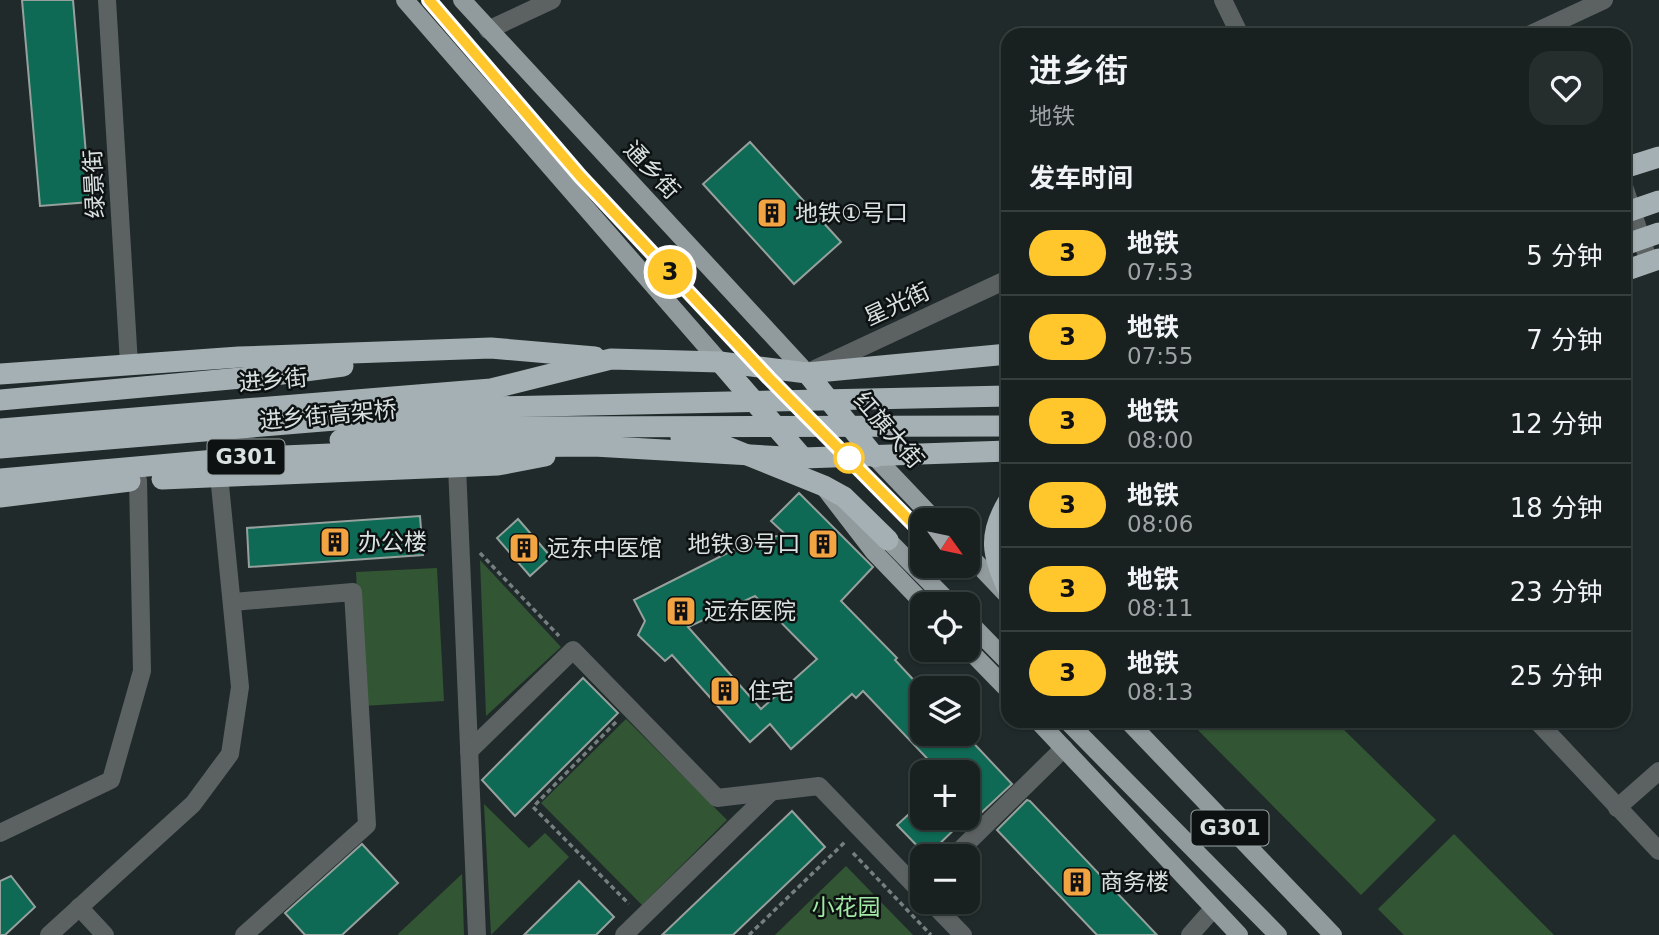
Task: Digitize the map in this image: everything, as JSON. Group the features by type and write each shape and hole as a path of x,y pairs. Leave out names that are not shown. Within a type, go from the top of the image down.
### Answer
{"highway":[{"path":"1631,166 1659,157"},
{"path":"1631,211 1659,201"},
{"path":"1631,243 1659,233"},
{"path":"1631,269 1654,261"},
{"path":"0,374 239,357 491,348 611,359"},
{"path":"0,400 274,376 451,351"},
{"name":"进乡街","path":"0,429 491,388 611,359 720,362 807,373 1001,355"},
{"path":"720,362 803,458"},
{"name":"红旗大街","path":"807,373 875,457"},
{"path":"492,417 1001,396"},
{"path":"492,417 624,428 720,444 775,464 844,497 888,540"},
{"name":"进乡街高架桥","path":"0,448 492,417"},
{"name":"进乡街高架桥","path":"0,468 492,417"},
{"path":"624,428 1001,426"},
{"path":"0,497 138,480 498,465 594,446"},
{"name":"G301","path":"0,479 238,458 594,446 803,458 875,457"},
{"path":"875,457 1001,451"},
{"path":"1001,514 995,524 995,562 1001,574"}],"main road":[{"path":"405,0 720,362"},
{"name":"通乡街","path":"462,0 807,373"},
{"name":"红旗大街","path":"875,457 924,508"},
{"path":"803,458 874,552 912,592"},
{"path":"888,540 939,592"},
{"path":"980,567 1001,589"},
{"path":"980,633 1001,655"},
{"path":"980,661 1001,683"},
{"name":"G301","path":"1045,728 1239,935"},
{"path":"1074,728 1278,935"},
{"name":"G301","path":"1135,728 1333,935"}],"street":[{"name":"绿景街","path":"107,0 129,365"},
{"path":"488,30 552,0"},
{"path":"1223,0 1237,28"},
{"path":"1544,28 1604,0"},
{"path":"1631,204 1654,261"},
{"name":"星光街","path":"807,373 1001,282"},
{"path":"457,466 477,935"},
{"path":"49,935 193,804 230,754 240,687 219,475"},
{"path":"0,833 111,780 142,671 138,480"},
{"path":"233,602 353,592 367,825 244,935"},
{"path":"469,751 573,650 717,798 819,786 910,880"},
{"path":"1543,728 1659,851"},
{"path":"966,844 1064,748"},
{"path":"1617,808 1659,771"},
{"path":"624,935 771,792"},
{"path":"79,907 105,935"},
{"path":"1190,935 1213,909"},
{"path":"943,914 963,935"}],"path":[{"path":"460,531 573,650"},
{"path":"630,709 533,807 642,918"},
{"path":"749,935 859,828"},
{"path":"844,843 931,935"}],"green space":[{"path":"480,560 561,647 486,716"},
{"path":"437,568 444,701 363,706 356,572"},
{"path":"626,719 727,820 642,905 541,803"},
{"path":"1196,728 1342,728 1436,820 1361,895"},
{"path":"484,804 529,848 545,833 569,857 491,935"},
{"path":"1454,834 1554,935 1404,935 1378,909"},
{"name":"小花园","path":"846,866 913,935 775,935"},
{"path":"462,874 464,935 398,934"}],"building":[{"path":"22,0 73,0 90,202 40,206"},
{"name":"地铁①号口","path":"750,142 841,242 794,284 703,184"},
{"path":"799,493 873,567 841,601 897,658 895,660 910,676 910,740 863,691 856,698 852,694 791,749 770,724 750,742 672,655 665,661 638,635 645,621 634,600 755,539 786,535 771,521","holes":["755,596 817,659 761,709 688,627"]},
{"name":"办公楼","path":"420,516 423,555 249,567 247,528"},
{"name":"远东中医馆","path":"518,519 551,557 530,576 497,538"},
{"path":"583,678 618,713 515,816 482,780"},
{"path":"915,746 976,746 1012,784 981,813 980,760 929,760"},
{"name":"商务楼","path":"1027,800 1157,935 1097,935 997,830"},
{"path":"792,811 825,847 733,935 662,935"},
{"path":"910,813 910,830 954,830 939,844 915,844 897,825"},
{"path":"362,844 398,883 342,935 305,935 285,913"},
{"path":"11,876 35,907 5,935 0,935 0,881"},
{"path":"579,881 614,917 596,935 524,935"}],"metro line":[{"name":"3","path":"429,0 580,176 769,378 910,521"}],"place":[{"name":"地铁①号口","path":"772,213"},
{"name":"办公楼","path":"335,542"},
{"name":"地铁③号口","path":"823,544"},
{"name":"远东中医馆","path":"524,548"},
{"name":"远东医院","path":"681,611"},
{"name":"住宅","path":"725,691"},
{"name":"商务楼","path":"1077,882"}]}
